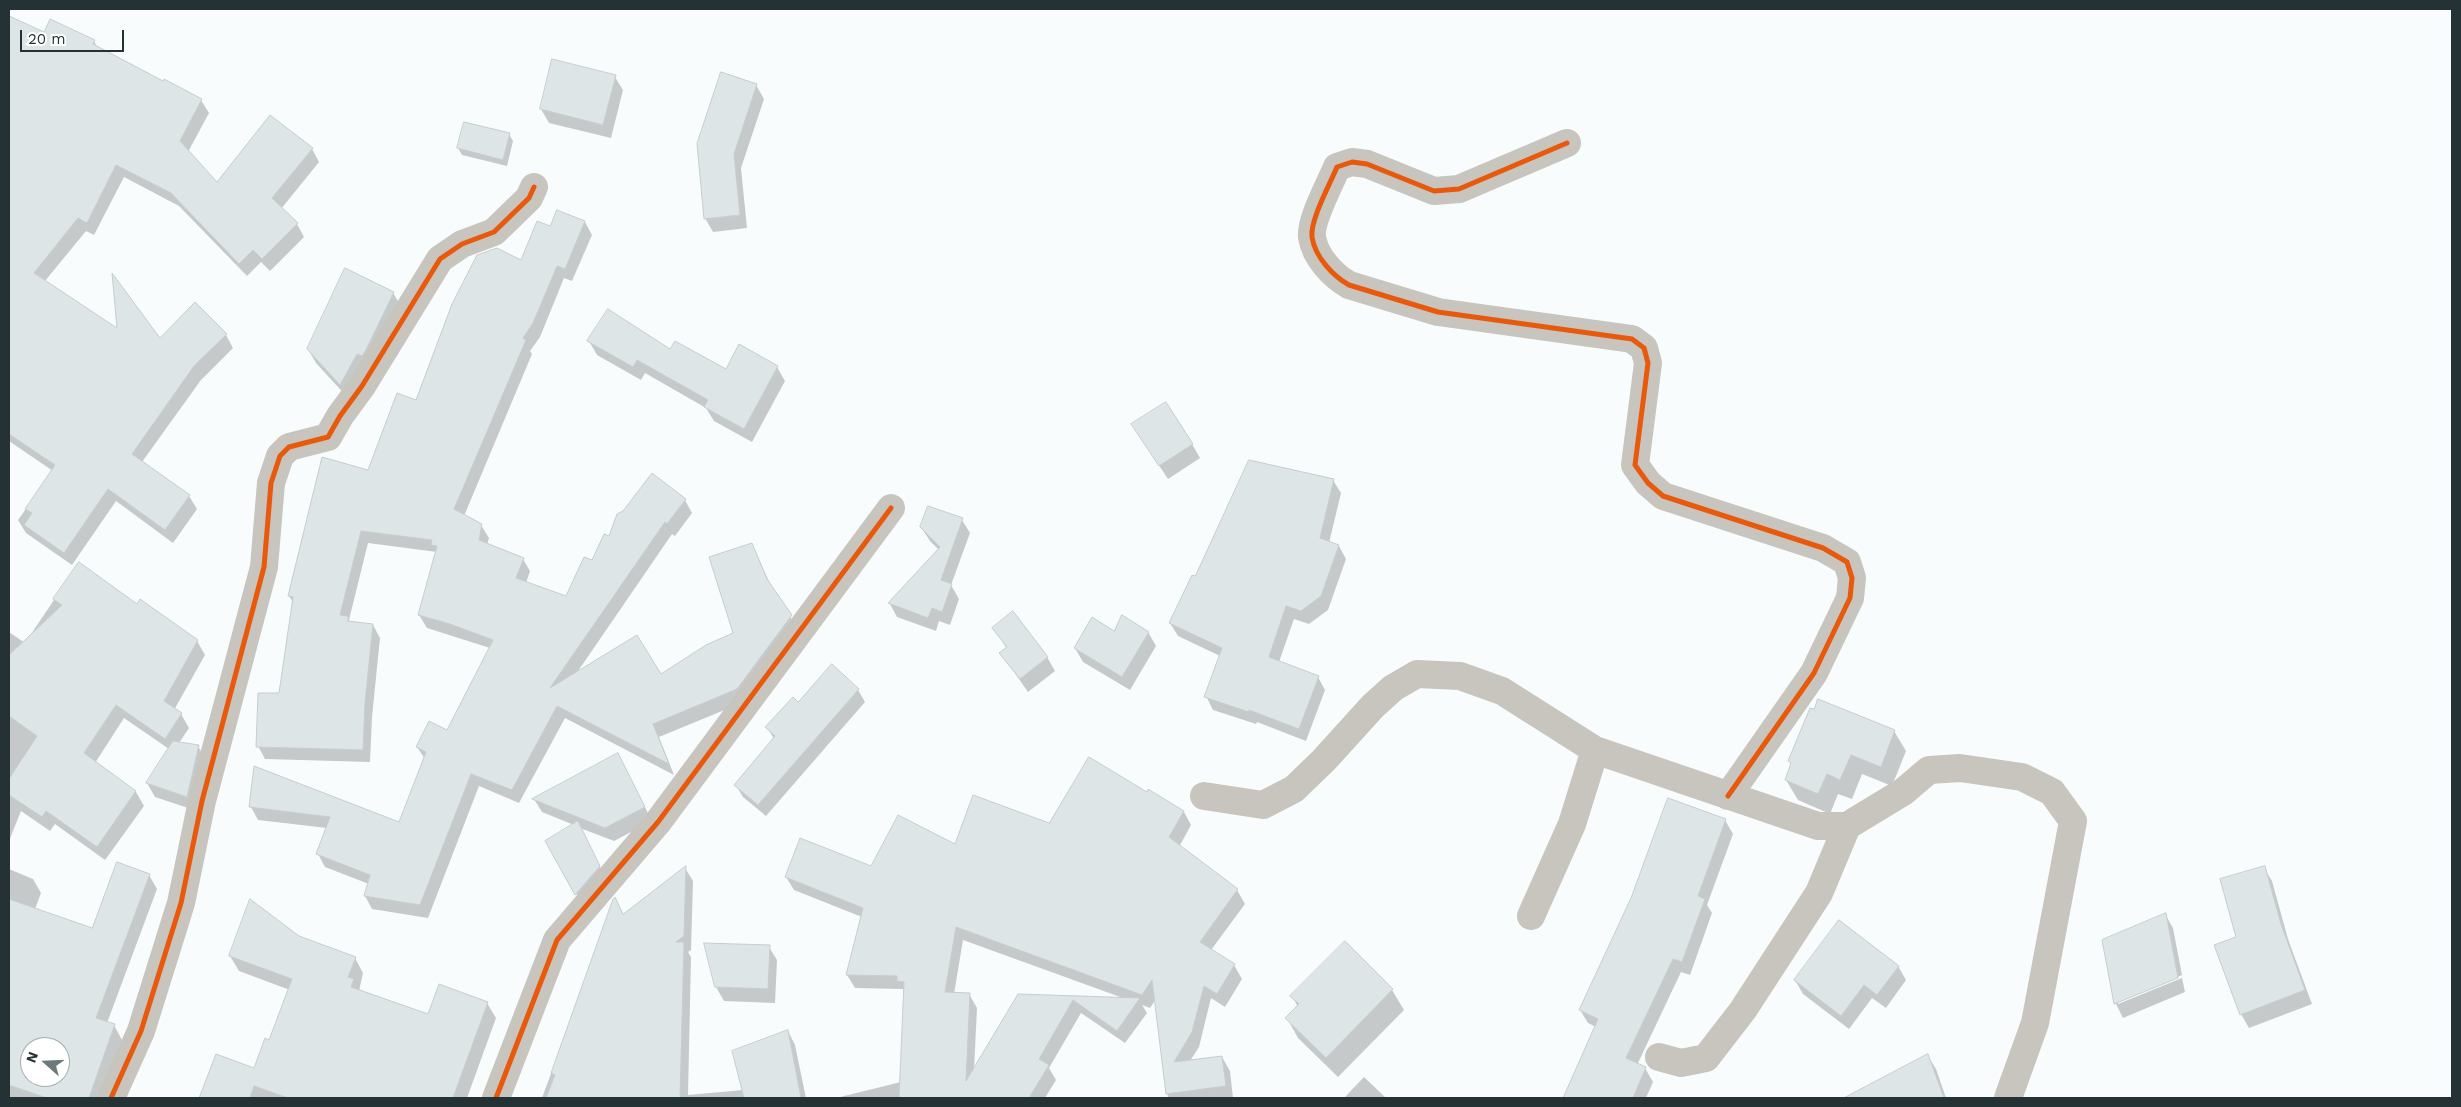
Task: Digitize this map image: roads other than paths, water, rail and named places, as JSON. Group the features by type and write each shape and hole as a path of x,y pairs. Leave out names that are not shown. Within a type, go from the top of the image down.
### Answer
{"street":[{"path":"1567,143 1459,189 1434,191 1367,164 1352,162 1337,168 1317,214 1312,236 1326,265 1337,278 1349,286 1438,312 1632,339 1644,348 1648,363 1635,465 1648,483 1663,496 1824,548 1847,562 1852,578 1850,598 1814,674 1728,796"},
{"path":"111,1098 140,1031 181,902 202,801 264,567 271,484 280,456 289,447 328,437 340,416 362,386 440,259 467,241 494,232 529,198 534,187"},
{"path":"496,1098 557,940 658,822 891,508"},
{"path":"1204,796 1262,805 1294,789 1324,760 1373,706 1393,688 1417,674 1460,676 1502,691 1595,750 1818,826 1847,826 1903,792 1929,770 1960,768 2022,777 2052,792 2073,821 2035,1023 2008,1098"},
{"path":"1531,916 1572,824 1595,750"},
{"path":"1659,1057 1682,1063 1706,1058 1743,1010 1819,894 1847,826"}]}
